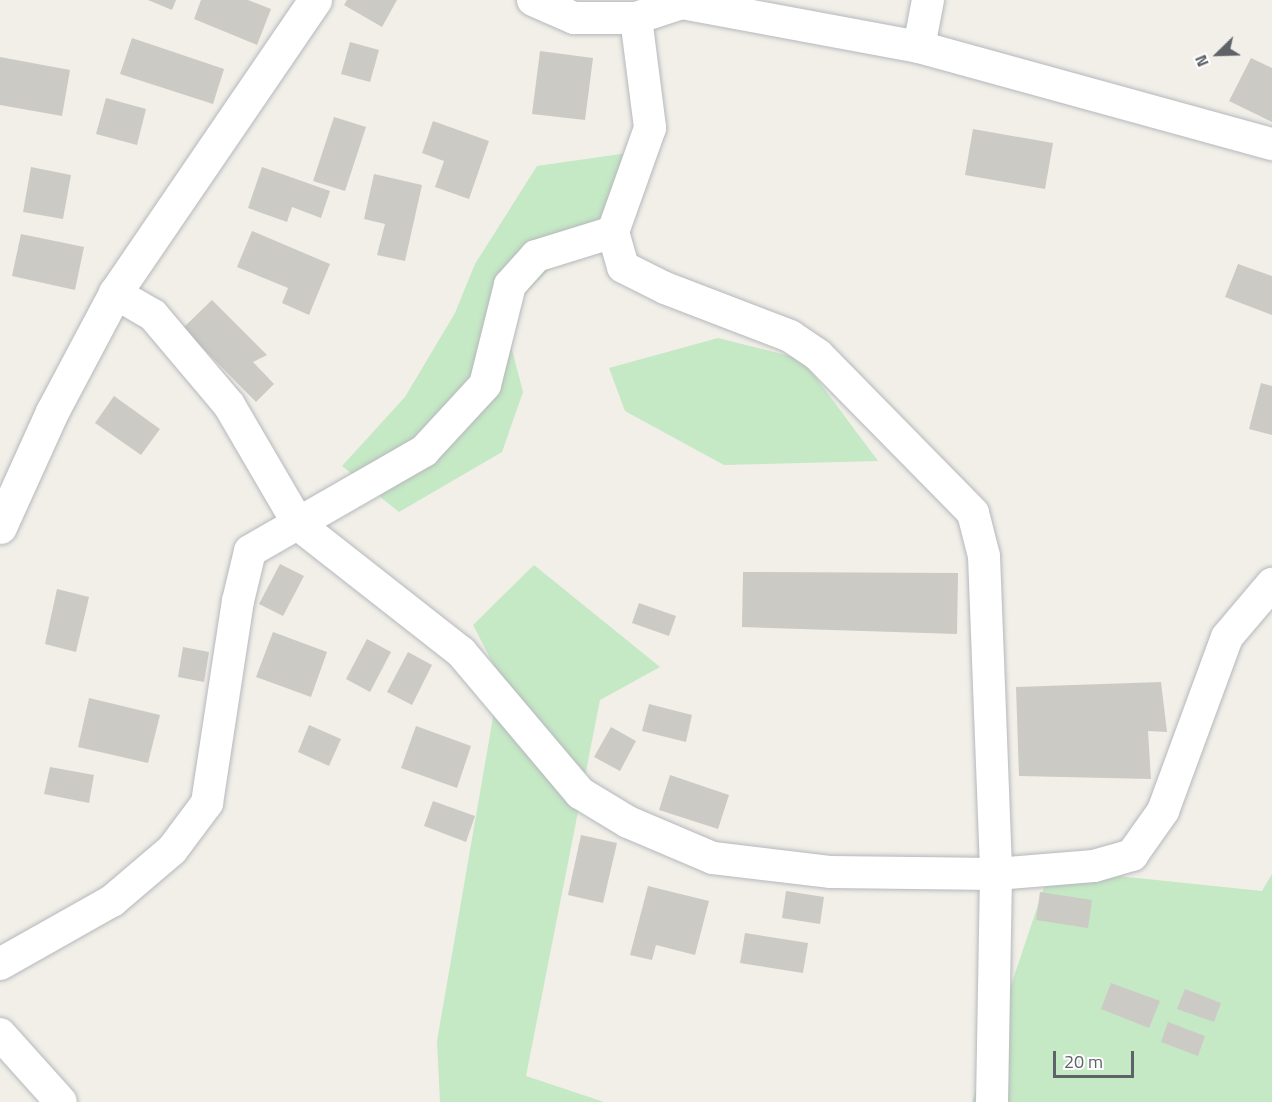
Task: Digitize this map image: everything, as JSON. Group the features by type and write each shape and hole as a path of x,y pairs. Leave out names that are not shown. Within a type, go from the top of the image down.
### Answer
{"street":[{"path":"0,527 52,412 115,293 315,0"},
{"path":"533,0 574,18 636,18 682,3 920,47 1272,144"},
{"path":"920,47 928,0"},
{"path":"636,18 650,128 613,232 623,267 665,288 790,336 818,355 973,513 984,556 996,874 992,1102"},
{"path":"0,964 112,901 172,850 207,803 238,601 250,551 299,525 424,451 484,385 510,285 536,256 613,232"},
{"path":"115,293 153,315 229,405 299,525 460,652 580,793 628,822 713,858 831,872 996,874 1094,866 1132,855 1163,811 1227,637 1272,584"},
{"path":"0,1034 61,1102"}],"green space":[{"path":"628,153 603,217 503,315 523,392 502,452 399,512 342,466 405,397 455,313 475,264 537,166"},
{"path":"718,338 802,359 878,461 724,465 625,411 609,368"},
{"path":"534,565 660,667 600,700 526,1076 604,1102 440,1102 437,1041 500,677 473,625"},
{"path":"1050,869 1262,891 1272,874 1272,1102 972,1102"}],"building":[{"path":"148,0 176,0 172,10"},
{"path":"201,0 248,0 271,9 257,45 194,19"},
{"path":"347,0 397,0 382,27 344,5"},
{"path":"132,38 224,69 213,104 120,74"},
{"path":"350,42 379,50 370,82 341,74"},
{"path":"540,51 593,58 585,120 532,114"},
{"path":"0,57 70,70 62,116 0,105"},
{"path":"1251,58 1272,68 1272,122 1229,101"},
{"path":"106,98 146,109 137,145 96,134"},
{"path":"334,117 366,127 345,191 313,181"},
{"path":"433,121 489,141 469,199 435,187 444,161 422,153"},
{"path":"973,129 1053,143 1045,189 965,175"},
{"path":"31,167 71,175 63,219 23,212"},
{"path":"262,167 330,191 321,218 292,207 287,222 248,208"},
{"path":"374,174 422,185 405,261 377,255 385,224 364,219"},
{"path":"252,231 330,264 309,315 282,303 288,288 237,267"},
{"path":"21,234 84,247 75,290 12,276"},
{"path":"1238,264 1272,276 1272,315 1225,297"},
{"path":"212,300 267,355 253,362 274,384 256,402 183,328"},
{"path":"1261,383 1272,386 1272,435 1249,429"},
{"path":"114,396 160,429 141,455 95,423"},
{"path":"280,564 304,576 283,616 259,604"},
{"path":"743,572 958,573 957,634 742,627"},
{"path":"57,589 89,597 76,652 45,644"},
{"path":"639,603 676,616 669,636 632,623"},
{"path":"273,632 327,652 311,697 256,677"},
{"path":"367,639 391,652 370,692 346,679"},
{"path":"183,647 209,652 204,682 178,677"},
{"path":"408,652 432,665 412,705 387,692"},
{"path":"1161,682 1167,732 1148,731 1151,779 1019,776 1016,687"},
{"path":"89,698 160,715 148,763 78,747"},
{"path":"649,704 692,715 686,742 642,731"},
{"path":"309,725 341,739 329,766 298,752"},
{"path":"416,726 471,746 457,788 401,768"},
{"path":"611,727 636,741 620,771 594,757"},
{"path":"50,767 94,775 89,803 44,794"},
{"path":"670,775 729,795 718,829 659,810"},
{"path":"433,801 475,816 466,842 424,826"},
{"path":"581,835 617,843 603,903 568,895"},
{"path":"648,886 709,901 695,955 656,945 652,960 630,955"},
{"path":"786,891 824,897 820,924 782,918"},
{"path":"1040,892 1092,900 1088,928 1036,920"},
{"path":"745,933 808,943 803,973 740,963"},
{"path":"1111,983 1160,1001 1149,1028 1101,1009"},
{"path":"1185,989 1221,1003 1214,1022 1177,1009"},
{"path":"1168,1022 1205,1036 1198,1056 1161,1042"}]}
